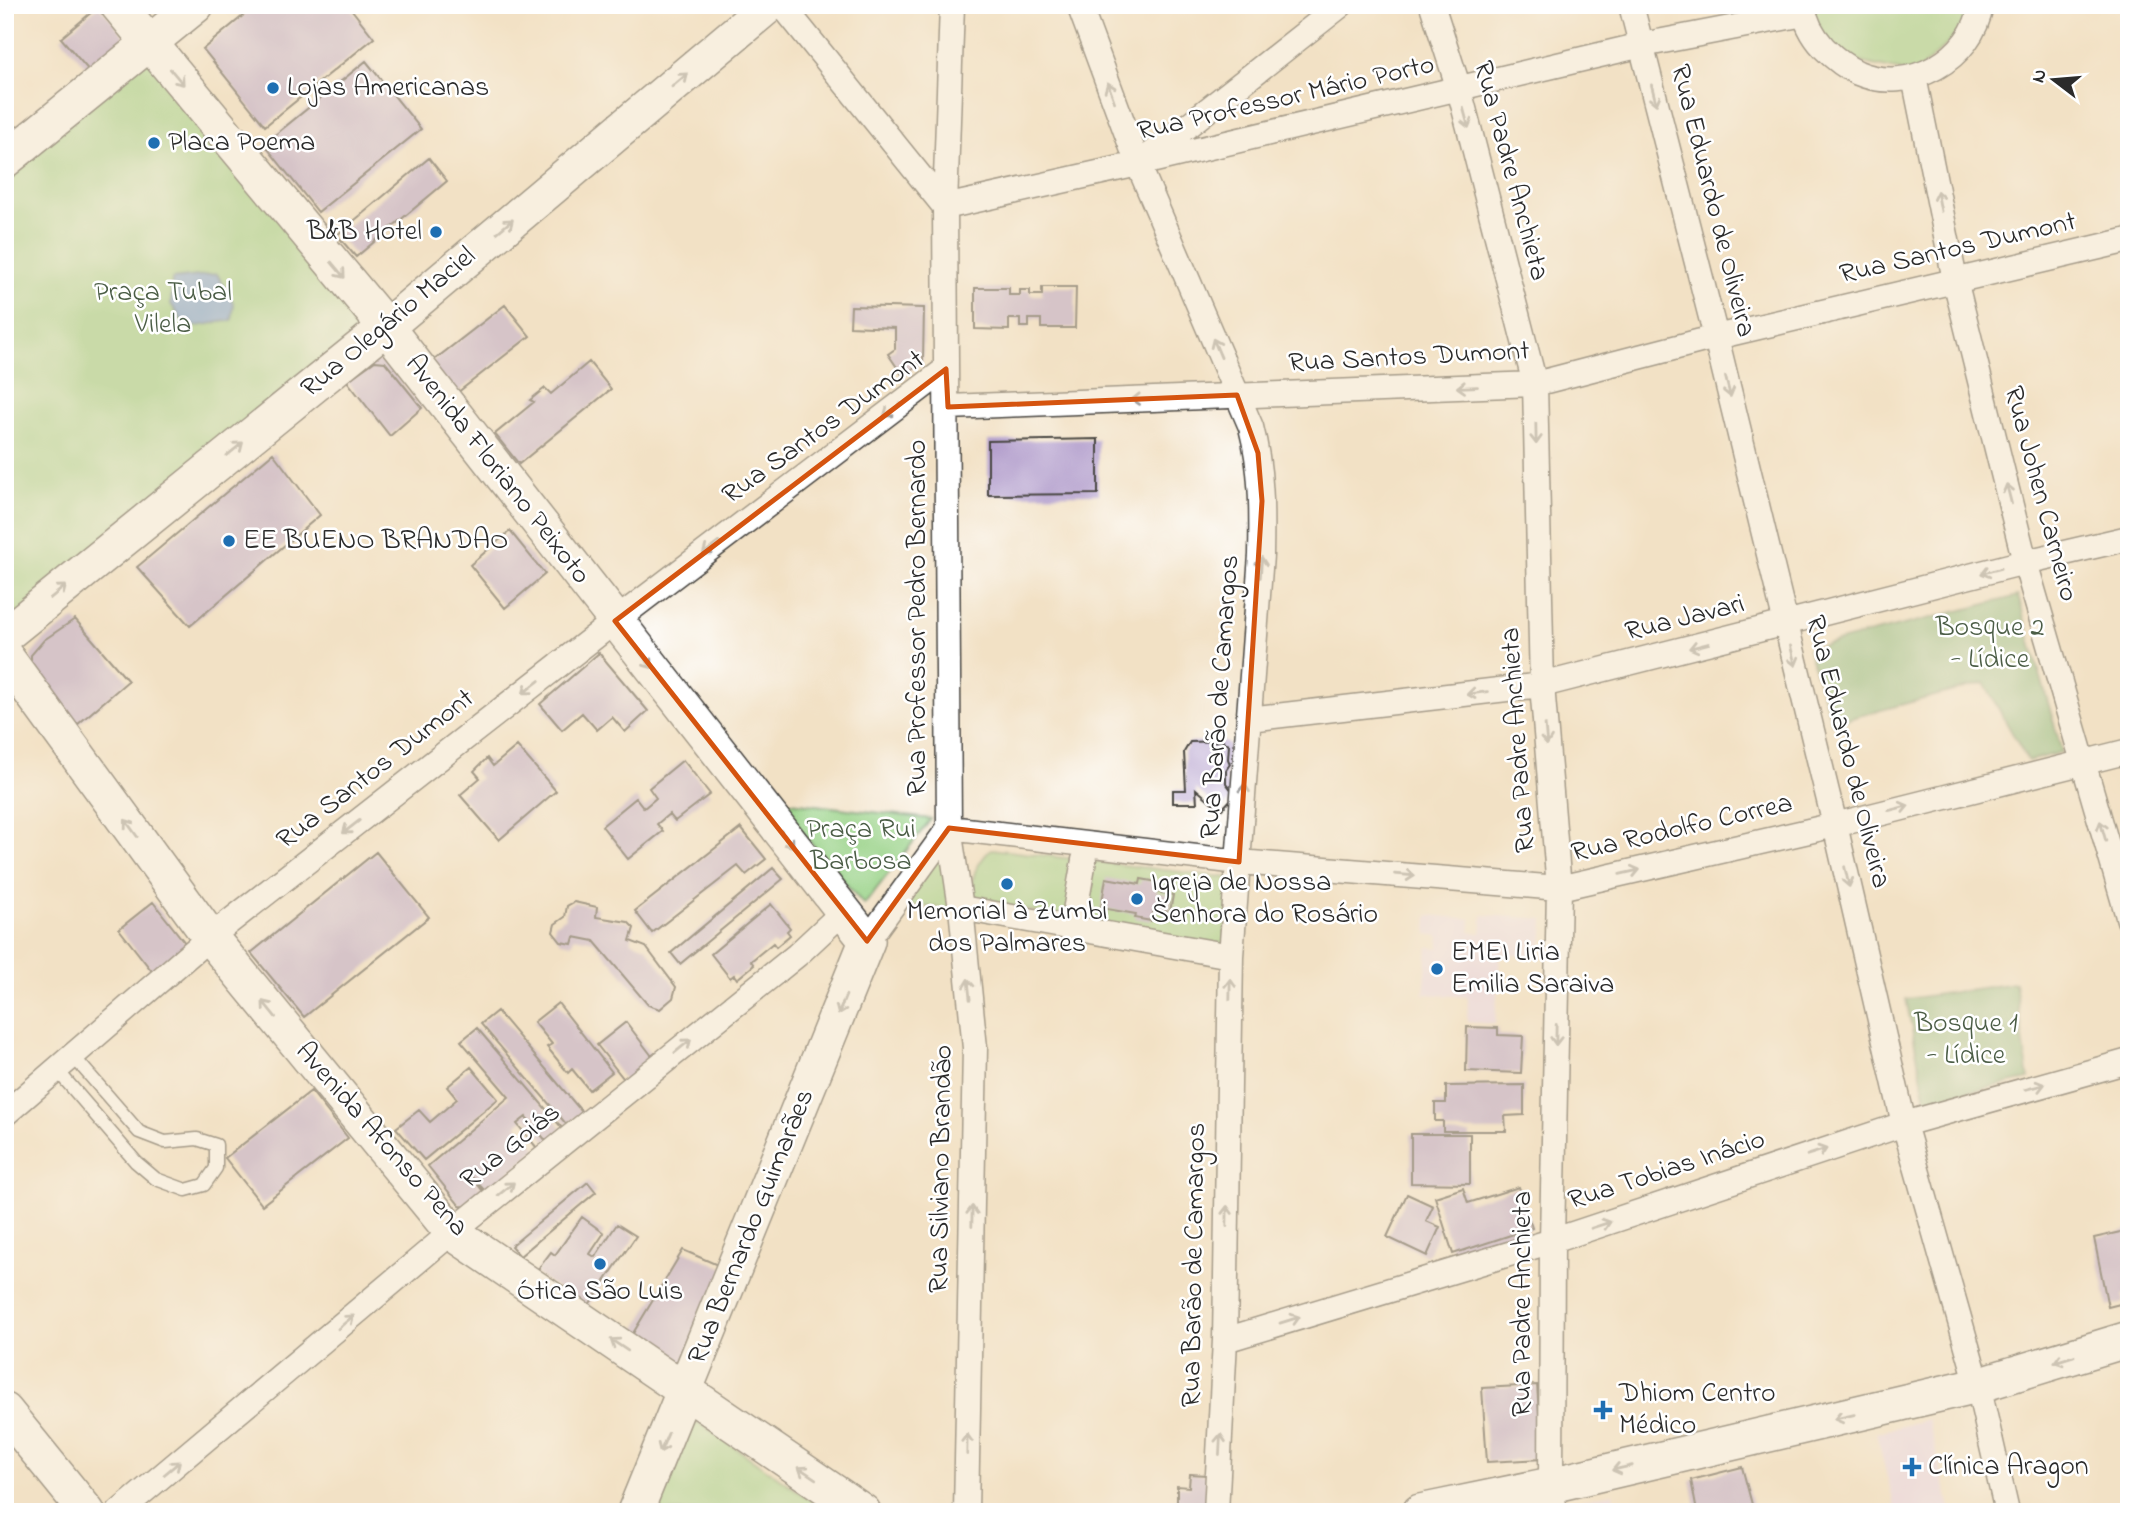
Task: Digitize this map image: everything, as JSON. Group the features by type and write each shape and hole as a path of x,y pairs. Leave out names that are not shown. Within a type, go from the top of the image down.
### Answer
{"street":[{"name":"Avenida Floriano Peixoto","path":"118,5 386,327 867,942"},
{"path":"5,160 196,5"},
{"name":"Rua Olegário Maciel","path":"5,635 386,327 769,5"},
{"path":"782,5 945,207"},
{"path":"946,369 945,207 952,5"},
{"name":"Rua Barão de Camargos","path":"1079,5 1138,164 1251,427 1258,453 1262,501 1261,555 1231,956 1225,1340 1216,1512"},
{"path":"1138,164 1341,5"},
{"name":"Rua Padre Anchieta","path":"1432,5 1459,89 1535,384 1542,685 1559,888 1552,1241 1553,1498"},
{"name":"Rua Eduardo de Oliveira","path":"1631,5 1716,337 1835,825 1904,1124 1978,1385 2007,1512"},
{"path":"1804,10 1816,39 1835,60 1859,74 1886,79 1914,77 1942,65 1965,44 1980,16 1981,5"},
{"name":"Rua Professor Mário Porto","path":"945,207 1804,10"},
{"name":"Rua Johen Carneiro","path":"1914,77 1955,280 2025,562 2129,920"},
{"name":"Rua Santos Dumont","path":"946,369 948,407 1535,384 1716,337 2129,240"},
{"name":"Rua Santos Dumont","path":"5,1114 210,937 615,621 946,369"},
{"name":"Rua Professor Pedro Bernardo","path":"948,407 949,828"},
{"name":"Rua Javari","path":"1249,719 1542,685 2129,538"},
{"name":"Avenida Afonso Pena","path":"5,656 210,937 452,1232 863,1512"},
{"name":"Rua Rodolfo Correa","path":"949,828 1239,862 1559,888 1835,825 2129,751"},
{"path":"867,942 949,828"},
{"name":"Rua Silviano Brandão","path":"949,828 961,908 975,1048 966,1512"},
{"path":"1072,928 1084,860"},
{"path":"961,908 1231,956"},
{"name":"Rua Goiás","path":"119,1512 452,1232 797,955 844,911"},
{"name":"Rua Bernardo Guimarães","path":"635,1512 867,942"},
{"name":"Rua Tobias Inácio","path":"1225,1340 1552,1241 1904,1124 2129,1061"},
{"path":"1420,1512 1553,1498 1978,1385 2129,1339"},
{"path":"5,1411 87,1512"}],"lane":[{"path":"65,1063 139,1132 165,1142 197,1139 216,1145 216,1168 204,1185 186,1190 156,1179 136,1162 65,1063"}],"highlighted area":[{"path":"946,369 948,407 1237,395 1258,453 1262,501 1239,862 949,828 867,941 615,621"}],"shaded area":[{"name":"EMEI Liria Emilia Saraiva","path":"1428,915 1471,919 1470,932 1481,933 1483,915 1544,919 1541,957 1500,954 1495,1024 1467,1022 1468,997 1424,994 1428,947 1439,948 1440,936 1427,934"},
{"name":"Clínica Aragon","path":"1928,1419 1951,1512 1896,1512 1876,1433"},
{"path":"1613,1493 1617,1512 1572,1512 1571,1502"}],"green space":[{"path":"1805,5 1979,5 1977,17 1915,74 1836,57"},
{"name":"Praça Tubal Vilela","path":"148,43 391,333 5,635 5,160"},
{"name":"Bosque 2 - Lídice","path":"2018,596 2062,752 2028,761 1984,683 1832,723 1808,649"},
{"name":"Praça Rui Barbosa","path":"774,800 931,819 864,905"},
{"path":"945,846 955,909 903,905"},
{"path":"991,849 1231,878 1224,948 974,900 972,885 975,872"},
{"name":"Bosque 1 - Lídice","path":"2015,983 2029,1079 1926,1100 1906,999"},
{"path":"700,1423 828,1512 652,1512 686,1425"}],"water":[{"path":"217,274 234,304 232,320 187,328 171,304 172,279"}],"building":[{"name":"Lojas Americanas","path":"256,5 348,5 374,38 265,126 203,49"},
{"path":"99,6 124,35 122,45 91,73 61,38"},
{"path":"366,61 421,129 318,212 264,144"},
{"path":"429,158 447,181 356,257 337,235"},
{"path":"1042,287 1076,287 1075,328 1041,328 1041,319 1029,319 1029,327 1020,327 1020,319 1009,319 1009,330 975,329 975,288 1009,288 1009,295 1020,295 1020,290 1030,290 1030,295 1042,295"},
{"path":"505,305 530,336 453,396 429,364"},
{"path":"851,306 924,308 923,361 903,376 888,354 895,349 895,328 850,326"},
{"path":"375,361 385,362 422,408 390,436 347,381"},
{"path":"589,362 611,389 519,464 495,434 534,402 530,400 545,388 551,394"},
{"path":"1098,439 1098,494 988,495 988,441"},
{"name":"EE BUENO BRANDAO","path":"273,453 320,515 190,626 137,567"},
{"path":"510,531 545,574 505,608 470,565"},
{"path":"75,619 128,681 77,725 31,668 31,655 44,640"},
{"path":"599,653 648,711 625,732 612,717 597,730 582,713 562,730 540,704"},
{"path":"1223,741 1229,745 1230,764 1226,770 1226,783 1235,795 1221,810 1196,789 1197,803 1173,803 1173,790 1186,790 1184,752 1190,742"},
{"path":"517,746 556,791 499,840 460,795 480,778 474,771 487,758 493,766"},
{"path":"683,760 710,794 675,821 669,814 657,824 663,831 628,859 602,826 636,798 644,808 656,798 649,788"},
{"path":"741,828 766,859 746,875 738,866 652,933 635,911"},
{"path":"376,852 429,917 304,1017 251,953"},
{"path":"773,868 783,879 680,964 671,953"},
{"name":"Igreja de Nossa Senhora do Rosário","path":"1106,878 1140,884 1141,879 1158,882 1157,892 1173,895 1170,912 1154,910 1151,921 1135,918 1136,914 1101,908"},
{"path":"153,902 189,948 155,975 119,929"},
{"path":"574,902 597,907 596,917 628,922 634,928 630,941 646,947 676,987 673,998 660,1009 648,1005 594,941 574,937 572,944 561,942 553,932 555,924 565,917 567,906"},
{"path":"771,904 790,928 787,931 790,935 776,947 773,943 751,961 754,965 737,979 734,975 730,978 711,954"},
{"path":"558,1003 612,1072 589,1090 572,1069 568,1073 547,1047 552,1044 534,1022"},
{"path":"497,1011 582,1112 567,1125 481,1024"},
{"path":"626,1022 655,1060 627,1083 597,1045"},
{"path":"1467,1027 1498,1028 1498,1035 1523,1036 1521,1073 1466,1071"},
{"path":"477,1028 562,1128 547,1142 526,1117 517,1124 537,1148 487,1193 472,1177 485,1194 469,1207 460,1206 428,1166 509,1097 461,1041"},
{"path":"471,1067 498,1099 424,1160 396,1128 419,1110 430,1122 457,1099 447,1087"},
{"path":"1524,1085 1524,1115 1505,1116 1506,1131 1443,1131 1443,1121 1435,1121 1435,1103 1446,1103 1446,1086"},
{"path":"311,1091 348,1138 262,1205 225,1158"},
{"path":"1411,1134 1470,1134 1470,1184 1411,1183"},
{"path":"588,1182 596,1192 520,1256 511,1246"},
{"path":"1519,1187 1532,1228 1453,1254 1435,1197 1463,1188 1468,1203"},
{"path":"1407,1194 1433,1206 1426,1221 1440,1227 1427,1256 1387,1237"},
{"path":"582,1217 604,1233 590,1254 595,1257 617,1224 636,1236 586,1309 535,1273 551,1252 555,1255"},
{"path":"2129,1230 2129,1294 2123,1295 2124,1303 2108,1307 2094,1238"},
{"path":"683,1250 727,1269 683,1372 629,1340"},
{"path":"1537,1385 1542,1459 1487,1462 1482,1388"},
{"path":"1742,1467 1754,1512 1697,1512 1691,1480"},
{"path":"1190,1474 1207,1475 1206,1512 1177,1512 1177,1486 1189,1487"}],"place":[{"name":"Lojas Americanas","path":"273,88"},
{"name":"Placa Poema","path":"154,143"},
{"name":"B&B Hotel","path":"436,232"},
{"name":"EE BUENO BRANDAO","path":"229,541"},
{"name":"Memorial à Zumbi dos Palmares","path":"1007,884"},
{"name":"Igreja de Nossa Senhora do Rosário","path":"1137,899"},
{"name":"EMEI Liria Emilia Saraiva","path":"1437,969"},
{"name":"Ótica São Luis","path":"600,1264"},
{"name":"Dhiom Centro Médico","path":"1603,1410"},
{"name":"Clínica Aragon","path":"1912,1467"}]}
